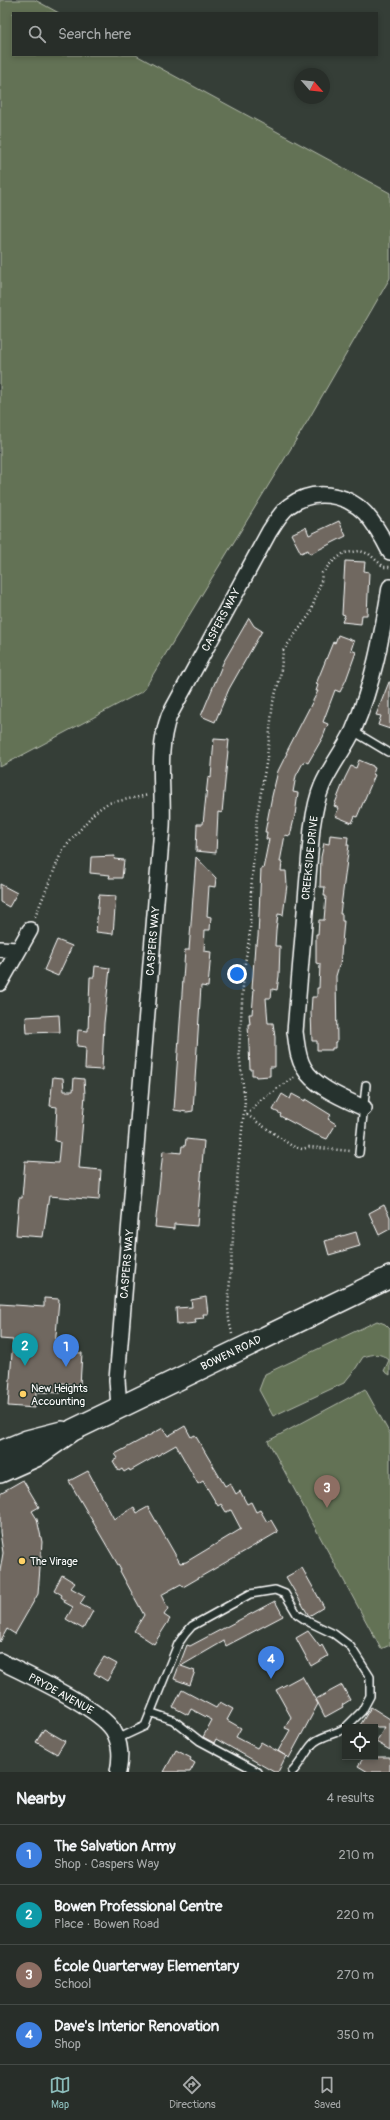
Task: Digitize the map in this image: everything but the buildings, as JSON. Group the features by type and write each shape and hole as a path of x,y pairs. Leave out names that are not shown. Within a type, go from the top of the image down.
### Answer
{"main road":[{"name":"BOWEN ROAD","path":"0,1472 36,1456 72,1430 390,1277"},
{"name":"BOWEN ROAD","path":"0,1452 27,1441 72,1430"}],"street":[{"name":"CASPERS WAY","path":"119,1407 117,1380 162,828 163,794 161,752 163,733 169,716 268,532 288,506 301,499 318,495 334,495 349,500 364,513 377,528 390,552"},
{"name":"CREEKSIDE DRIVE","path":"304,1069 298,1053 295,1032 312,828 316,803 322,785 353,731 376,662 390,587"},
{"path":"0,983 30,930"},
{"path":"0,949 18,950"},
{"path":"304,1069 332,1092 364,1108"},
{"name":"PRYDE AVENUE","path":"0,1661 94,1712 106,1722 117,1740 120,1765"}],"lane":[{"path":"353,731 388,752"},
{"path":"359,1153 366,1085"},
{"path":"117,1740 146,1726 178,1644 184,1634 192,1626 250,1594 275,1590 285,1594 297,1614 309,1622 334,1634 350,1646 370,1677 370,1696 362,1711 348,1724"},
{"path":"152,1712 173,1720 200,1741 258,1772"},
{"path":"292,1772 315,1742 336,1734 342,1729"}],"path":[{"path":"232,1334 228,1307 238,1168 245,1115 245,1100 239,1052 244,969 250,933 251,892 257,815 267,758 272,706 280,678 283,651 310,614 321,582 322,573 331,563 344,554 360,551 369,554 384,567 390,567"},
{"path":"30,930 67,842 95,812 108,803 154,794"},
{"path":"245,1115 259,1101 304,1069"},
{"path":"245,1115 292,1146 302,1149 309,1147 343,1150"}],"green space":[{"path":"0,0 35,0 57,12 12,12 12,56 138,56 390,193 390,278 307,422 143,691 0,767"},
{"path":"377,1321 385,1324 390,1329 390,1375 384,1371 389,1360 386,1357 377,1354 363,1357 344,1383 273,1416 259,1390 265,1374"},
{"path":"365,1389 390,1434 390,1645 381,1649 268,1441"}],"place":[{"name":"Bowen Professional Centre","path":"25,1366"},
{"name":"The Salvation Army","path":"66,1367"},
{"name":"New Heights Accounting","path":"23,1394"},
{"name":"École Quarterway Elementary","path":"327,1508"},
{"name":"The Virage","path":"22,1561"},
{"name":"Dave's Interior Renovation","path":"271,1679"}]}
